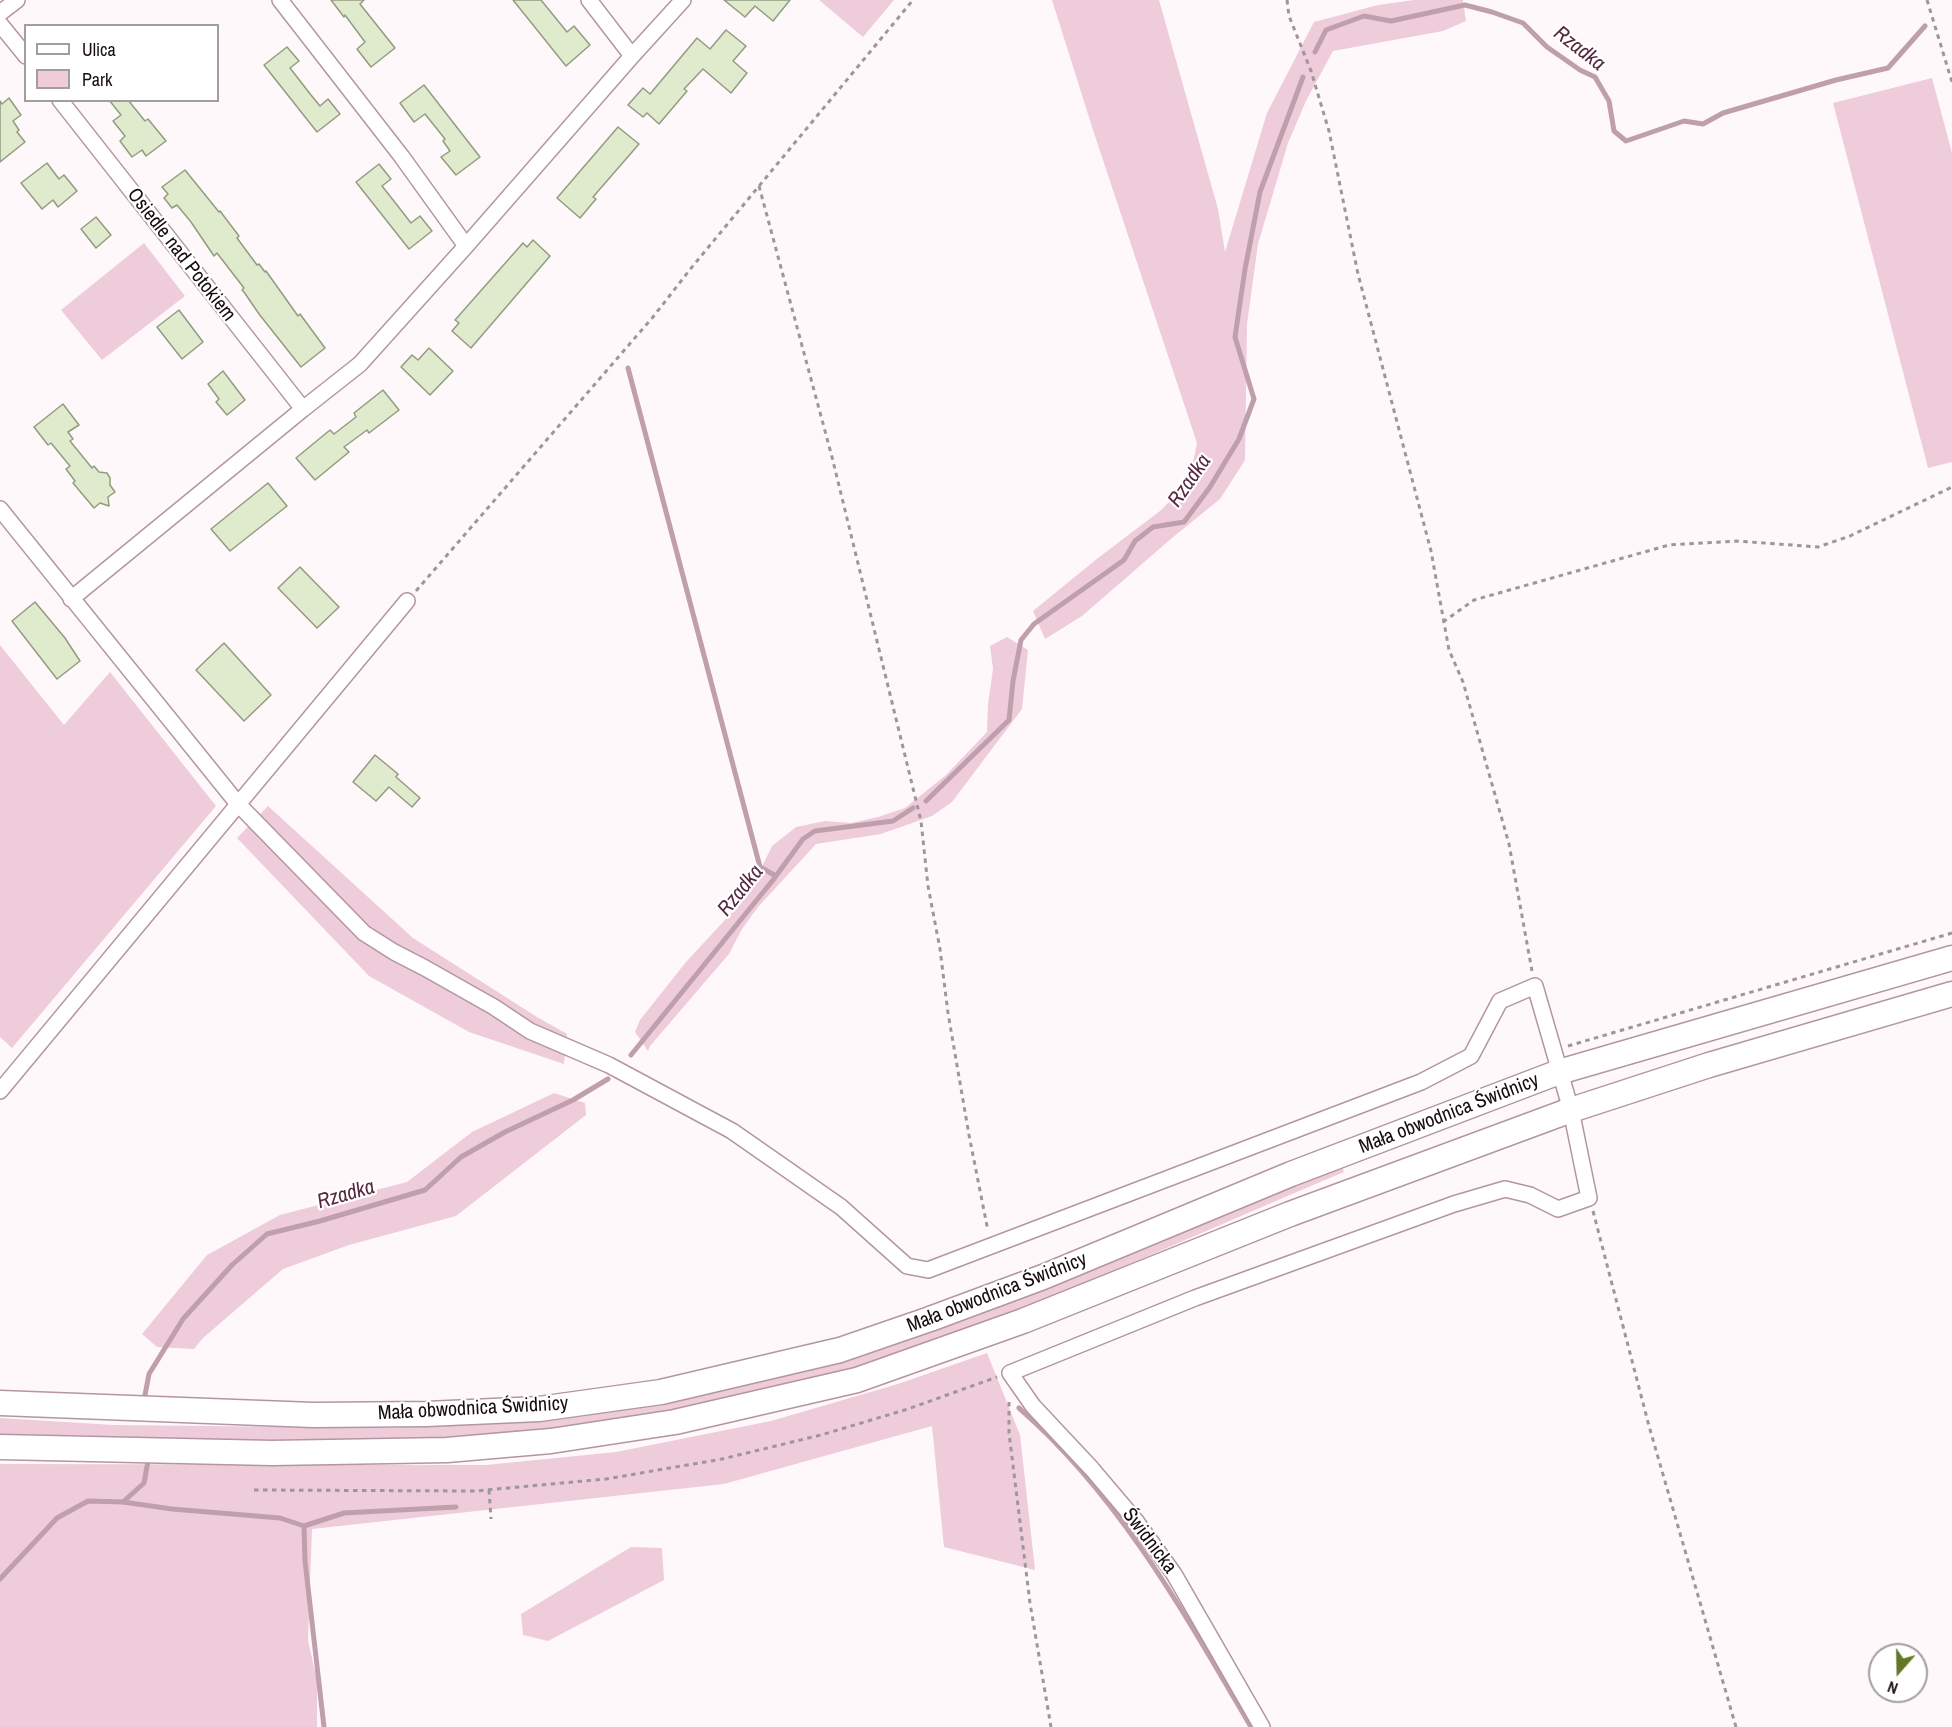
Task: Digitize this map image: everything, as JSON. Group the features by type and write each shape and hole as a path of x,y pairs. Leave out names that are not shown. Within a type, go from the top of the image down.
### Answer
{"main road":[{"name":"Mała obwodnica Świdnicy","path":"0,1403 313,1415 426,1414 539,1409 661,1392 840,1350 930,1319 1043,1277 1557,1061 1952,958"},
{"name":"Mała obwodnica Świdnicy","path":"0,1447 272,1453 447,1450 551,1441 675,1422 857,1380 1023,1321 1290,1214 1571,1110 1709,1065 1952,994"}],"street":[{"path":"0,13 17,0"},
{"path":"280,0 402,157 466,246"},
{"path":"589,0 632,56"},
{"path":"71,598 360,364 683,0"},
{"path":"0,24 24,54"},
{"name":"Osiedle nad Potokiem","path":"62,102 303,409"},
{"path":"0,509 238,804 364,933 494,1007 530,1031 609,1065 732,1131 841,1207 907,1266 928,1270 996,1246 1421,1082 1471,1056 1500,1001 1535,986 1571,1110 1590,1198 1558,1209 1530,1195 1505,1189 1454,1203 1195,1298 1010,1373"},
{"path":"0,1091 407,601"},
{"name":"Świdnicka","path":"1010,1373 1033,1406 1092,1469 1136,1521 1174,1574 1262,1727"}],"path":[{"path":"407,601 653,317 913,0"},
{"path":"1287,0 1289,16 1311,71 1329,131 1358,274 1431,551 1449,650 1463,682 1509,844 1535,986"},
{"path":"1927,0 1952,82"},
{"path":"759,186 832,457 921,821 928,886 967,1124 989,1233 996,1246"},
{"path":"1443,622 1474,600 1669,545 1737,541 1818,548 1850,536 1952,487"},
{"path":"1557,1061 1952,933"},
{"path":"1590,1198 1649,1426 1736,1727"},
{"path":"254,1490 475,1491 606,1479 722,1459 821,1434 908,1409 1010,1373 1009,1433 1030,1603 1052,1727"},
{"path":"489,1490 491,1519"}],"green space":[{"path":"819,0 894,0 863,37"},
{"path":"1052,0 1159,0 1218,209 1225,252 1267,113 1314,22 1378,5 1414,0 1463,0 1466,21 1443,31 1333,51 1306,101 1288,143 1258,244 1247,324 1245,460 1220,499 1082,616 1045,639 1033,611 1160,511 1189,482 1197,443"},
{"path":"1932,78 1952,153 1952,462 1928,468 1833,103"},
{"path":"144,243 185,296 102,360 61,310"},
{"path":"1007,637 1028,650 1022,709 952,802 932,816 881,834 816,844 758,907 742,929 729,954 648,1051 635,1032 640,1020 686,962 748,895 772,846 796,827 825,821 851,823 905,808 946,775 987,732 993,669 990,646"},
{"path":"0,645 64,725 110,672 216,806 12,1048 0,1037"},
{"path":"268,806 413,938 567,1034 564,1064 469,1032 369,976 237,838"},
{"path":"554,1093 585,1103 586,1115 456,1216 349,1245 283,1269 203,1338 194,1349 157,1347 142,1334 207,1255 280,1215 407,1182 472,1132"},
{"path":"1342,1166 1344,1172 1116,1270 943,1338 826,1376 707,1404 575,1428 494,1436 424,1439 353,1441 0,1434 0,1418 114,1425 393,1428 556,1419 627,1409 956,1322 1189,1230"},
{"path":"987,1353 1020,1435 1035,1570 944,1547 932,1426 724,1484 312,1529 308,1640 317,1681 317,1727 0,1727 0,1464 486,1465 616,1452 771,1421 898,1384"},
{"path":"631,1547 662,1548 664,1580 548,1641 523,1635 521,1614"}],"building":[{"path":"331,0 364,0 360,4 395,48 371,67 357,49 365,42"},
{"path":"513,0 541,0 567,32 574,26 590,45 566,66"},
{"path":"724,0 790,0 773,21 755,6 745,17"},
{"path":"726,30 746,46 733,61 747,73 731,93 703,69 684,89 687,91 659,124 647,113 643,117 628,105 643,88 650,94 697,38 710,49"},
{"path":"287,47 299,61 290,68 311,95 320,106 328,99 340,114 317,132 264,65"},
{"path":"424,85 480,157 456,175 441,157 450,151 443,141 445,139 425,114 414,122 400,103"},
{"path":"9,98 21,115 13,121 19,130 17,132 25,142 0,162 0,101 2,104"},
{"path":"111,102 130,102 145,121 148,119 166,141 146,156 142,150 132,157 120,141 125,136 113,121 121,115"},
{"path":"618,127 639,144 593,197 596,199 580,218 557,198"},
{"path":"47,163 59,179 64,175 77,191 58,207 53,200 42,209 21,183"},
{"path":"379,164 391,179 382,186 411,223 420,216 432,231 409,249 356,182"},
{"path":"185,170 220,211 257,265 259,264 266,271 298,316 300,314 325,348 301,367 259,314 242,290 244,288 217,253 214,256 177,205 172,208 164,198 168,194 162,187"},
{"path":"96,217 111,235 96,248 81,229"},
{"path":"533,240 550,256 471,348 452,331 459,323 455,320 523,243 527,247"},
{"path":"179,310 203,342 182,359 157,327"},
{"path":"429,348 453,371 430,395 401,367 412,355 418,360"},
{"path":"223,371 245,400 227,415 216,402 219,399 208,384"},
{"path":"383,390 399,410 369,433 367,430 344,447 349,452 315,480 296,458 330,430 334,434 356,417 354,413"},
{"path":"63,404 79,425 68,432 73,439 70,441 92,468 94,466 99,472 107,473 110,478 110,485 115,492 108,497 109,506 100,503 94,508 73,483 75,481 66,469 70,466 51,443 48,445 34,427"},
{"path":"268,483 287,506 230,551 211,529"},
{"path":"300,567 339,607 317,628 278,588"},
{"path":"35,602 65,638 80,661 57,679 12,621"},
{"path":"224,643 271,695 244,721 196,670"},
{"path":"375,755 398,774 396,777 420,798 412,807 389,787 376,801 353,782"}],"waterway":[{"name":"Rzadka","path":"1315,52 1326,30 1364,16 1391,21 1465,5 1492,12 1523,23 1547,47 1580,70 1595,77 1609,101 1614,131 1626,141 1684,121 1703,124 1723,113 1836,80 1888,68 1925,26"},
{"name":"Rzadka","path":"926,801 1009,720 1013,681 1021,640 1034,624 1124,560 1135,541 1153,527 1184,522 1210,487 1239,439 1254,399 1235,337 1245,269 1260,192 1303,77"},
{"path":"628,368 760,867 776,876"},
{"name":"Rzadka","path":"631,1055 773,880 803,839 815,831 893,821 913,808"},
{"name":"Rzadka","path":"145,1395 149,1374 183,1319 232,1265 267,1234 425,1190 461,1157 505,1132 573,1100 608,1079"},
{"path":"1019,1408 1055,1442 1119,1517 1175,1599 1251,1727"},
{"name":"Rzadka","path":"123,1502 144,1483 148,1461"},
{"path":"0,1579 57,1518 88,1501 123,1502 172,1509 280,1518 304,1526 344,1513 456,1507"},
{"path":"304,1526 305,1561 324,1727"}]}
